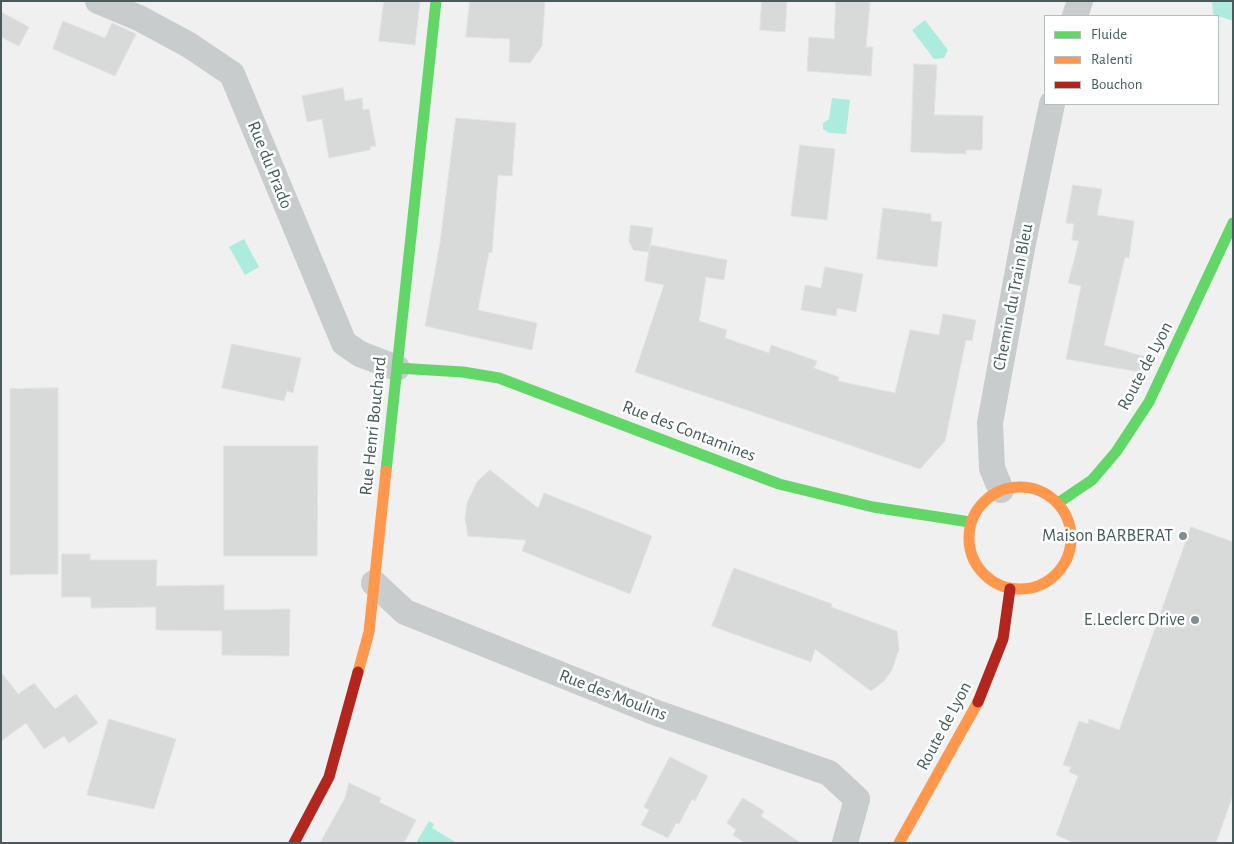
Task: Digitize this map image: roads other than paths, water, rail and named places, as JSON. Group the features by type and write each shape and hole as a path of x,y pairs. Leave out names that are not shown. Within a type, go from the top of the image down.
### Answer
{"street":[{"name":"Rue du Prado","path":"98,1 148,22 189,45 232,74 344,343 360,354 397,368"},
{"name":"Rue Henri Bouchard","path":"294,843 329,777 369,632 436,1"},
{"path":"1075,15 1080,1"},
{"name":"Chemin du Train Bleu","path":"1000,490 992,468 989,440 990,423 1023,243 1052,105"},
{"name":"Route de Lyon","path":"1058,503 1092,480 1116,452 1149,402 1233,223"},
{"name":"Rue des Contamines","path":"397,368 463,372 499,378 786,486 817,495 919,517 970,522"},
{"path":"1016,486 1046,493 1058,503 1066,515 1070,528 1071,542 1065,564 1055,576 1042,585 1026,590 1010,589 994,583 980,572 971,557 968,540 970,522 977,509 988,498 1000,490 1016,486"},
{"name":"Rue des Moulins","path":"374,583 405,612 654,712 829,773 857,799 845,843"},
{"name":"Route de Lyon","path":"899,843 980,700 1003,639 1010,589"}],"place":[{"name":"Maison BARBERAT","path":"1183,536"},
{"name":"E.Leclerc Drive","path":"1195,620"}]}
